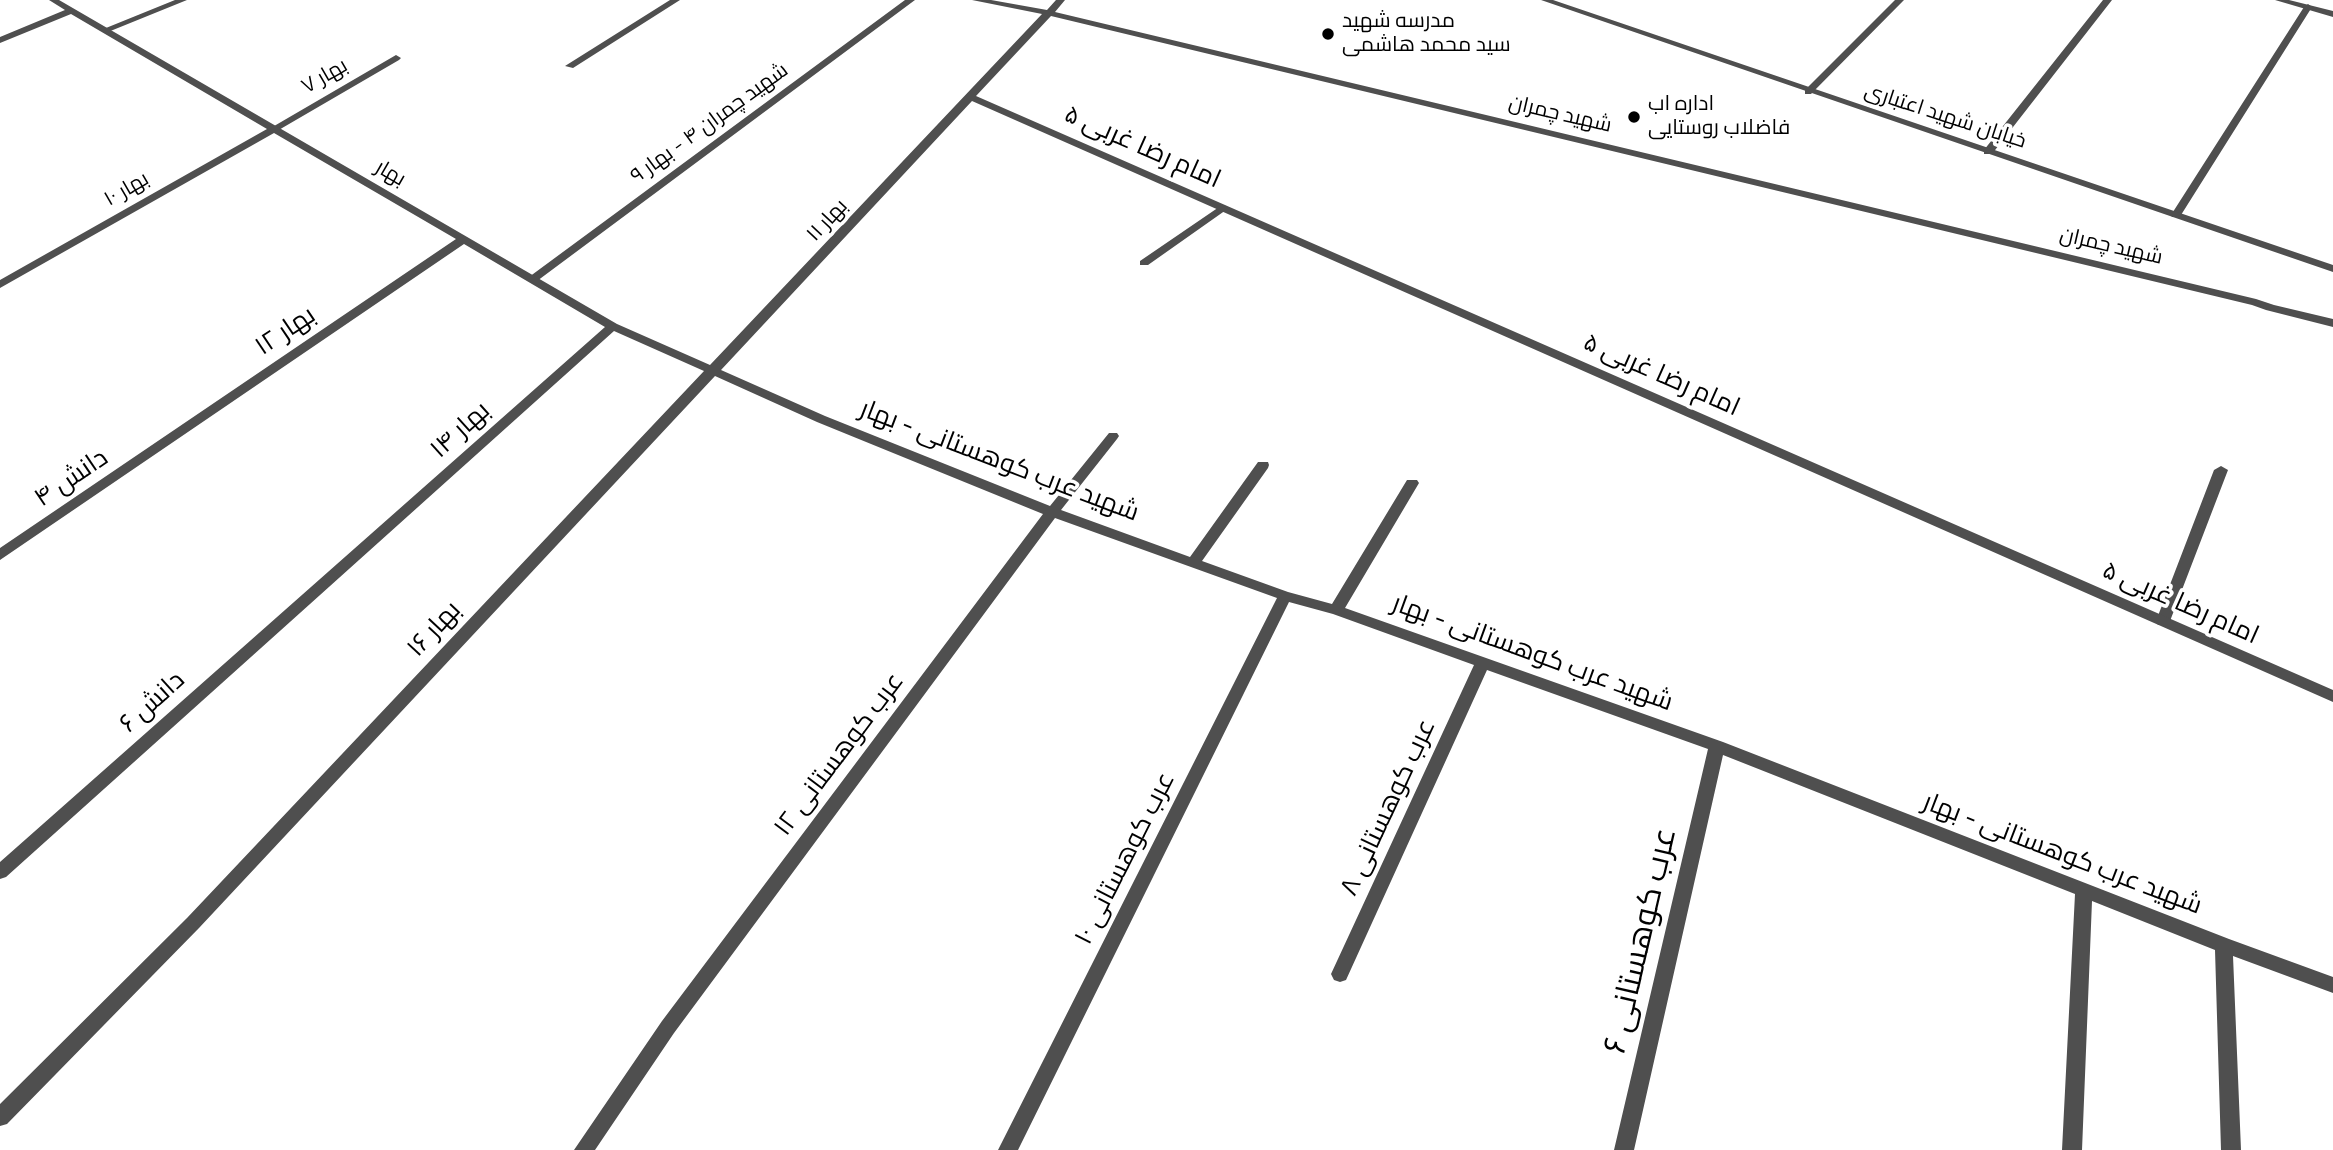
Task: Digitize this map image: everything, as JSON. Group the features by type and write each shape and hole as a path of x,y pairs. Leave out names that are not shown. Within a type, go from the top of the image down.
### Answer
{"street":[{"name":"بهار","path":"53,0 613,326 713,371"},
{"path":"105,30 183,0"},
{"path":"570,66 676,0"},
{"name":"شهید چمران ۴ - بهار ۹","path":"533,279 911,0"},
{"name":"شهید چمران","path":"976,0 1049,13 2256,302 2270,308 2333,323"},
{"name":"بهار ۱۱","path":"713,371 1061,0"},
{"name":"خیابان شهید اعتباری","path":"1545,0 1808,92 2333,269"},
{"path":"1808,92 1900,0"},
{"path":"1988,152 2108,0"},
{"path":"2279,0 2333,14"},
{"path":"2176,215 2308,7"},
{"path":"0,40 71,11"},
{"name":"بهار ۷","path":"274,129 396,58"},
{"name":"امام رضا غربی ۵","path":"971,97 2333,696"},
{"name":"بهار ۱۰","path":"0,285 274,129"},
{"path":"1144,263 1222,208"},
{"name":"بهار ۱۲","path":"135,463 463,239"},
{"name":"شهید چمران","path":"2256,302 2270,302 2333,316"},
{"name":"بهار ۱۴","path":"338,571 613,326"},
{"name":"شهید عرب کوهستانی - بهار","path":"713,371 896,451 1052,512 1284,596 1336,610 1717,746 2084,891 2333,985"},
{"name":"بهار ۱۶","path":"0,1117 193,922 713,371"},
{"name":"عرب کوهستانی ۱۲","path":"583,1150 668,1027 1052,512 1113,436"},
{"name":"دانش ۴","path":"0,555 135,463"},
{"path":"1194,562 1264,465"},
{"path":"2163,621 2221,470"},
{"path":"1336,610 1412,483"},
{"name":"دانش ۶","path":"0,872 338,571"},
{"name":"عرب کوهستانی ۱۰","path":"1009,1147 1284,596"},
{"name":"عرب کوهستانی ۸","path":"1340,974 1483,662"},
{"name":"عرب کوهستانی ۶","path":"1625,1150 1717,746"},
{"path":"2072,1150 2084,891"},
{"path":"2224,945 2231,1150"}],"place":[{"name":"مدرسه شهید سید محمد هاشمی","path":"1328,34"},
{"name":"اداره اب فاضلاب روستایی","path":"1634,117"}]}
